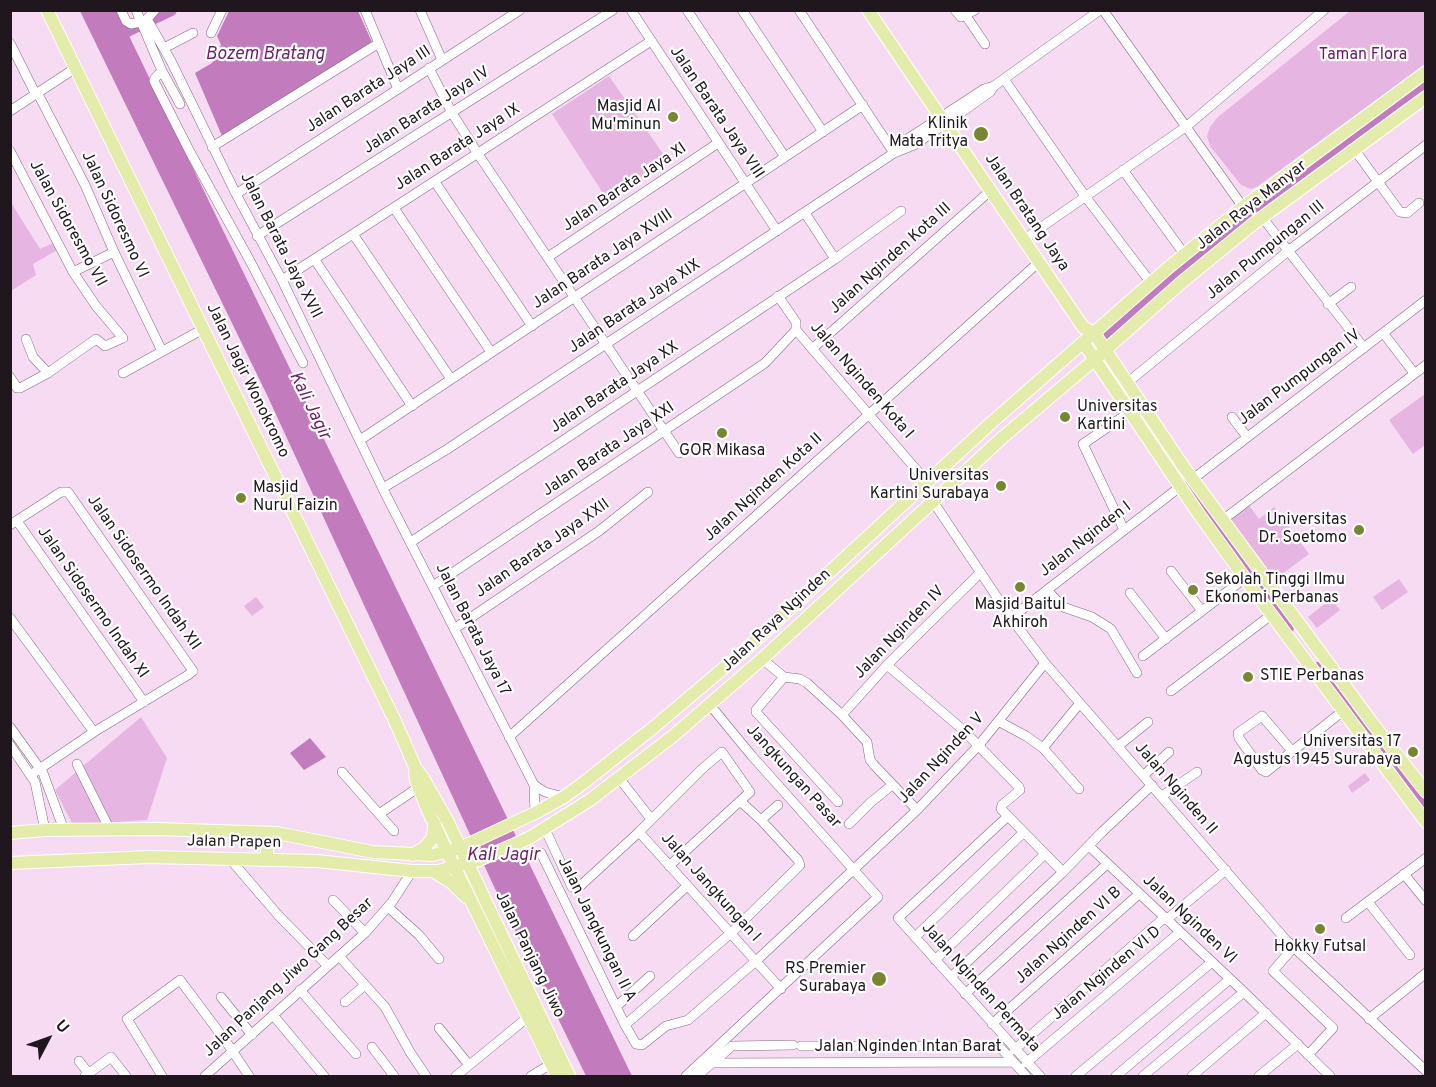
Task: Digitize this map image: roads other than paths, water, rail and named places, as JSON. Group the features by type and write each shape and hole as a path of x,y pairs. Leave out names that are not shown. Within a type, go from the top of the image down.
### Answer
{"main road":[{"name":"Jalan Jagir Wonokromo","path":"47,10 396,723 415,767 419,787 447,852 467,863"},
{"name":"Jalan Bratang Jaya","path":"868,10 1097,346"},
{"name":"Jalan Raya Manyar","path":"1097,346 1151,283 1176,275 1185,255 1243,207 1425,72"},
{"name":"Jalan Raya Manyar","path":"1097,346 1176,275 1262,217 1425,97"},
{"path":"1083,342 1097,346 1127,383 1193,479 1205,508 1245,578 1271,615 1333,683 1343,711 1398,771 1425,792"},
{"path":"1083,342 1097,346 1130,412 1179,488 1224,519 1333,683 1398,771 1425,822"},
{"name":"Jalan Raya Nginden","path":"447,852 473,843 518,822 564,797 696,692 1083,342"},
{"name":"Jalan Raya Nginden","path":"467,863 529,838 590,800 710,705 1003,437 1097,346"},
{"path":"991,423 1003,437"},
{"path":"790,609 801,621"},
{"name":"Jalan Jagir Wonokromo","path":"415,767 443,813 460,848"},
{"path":"411,855 424,848 432,839 435,824"},
{"name":"Jalan Prapen","path":"10,833 45,830 166,829 265,847 317,861 412,871 432,871 467,863"},
{"name":"Jalan Prapen","path":"10,863 148,857 230,859 304,837 373,852 433,855 447,852"},
{"name":"Jalan Panjang Jiwo","path":"460,848 569,1077"},
{"name":"Jalan Panjang Jiwo","path":"467,863 478,912 557,1077"},
{"path":"432,871 455,886 478,912"}],"street":[{"path":"121,10 129,24 145,23 155,10"},
{"path":"135,10 145,23 162,71 180,104"},
{"path":"211,33 222,10"},
{"path":"365,10 398,89"},
{"path":"420,10 442,60"},
{"name":"Jalan Barata Jaya III","path":"236,194 520,10"},
{"name":"Jalan Barata Jaya IV","path":"257,236 613,10"},
{"name":"Jalan Barata Jaya VIII","path":"632,10 777,231"},
{"path":"687,10 785,157"},
{"path":"742,10 824,132"},
{"path":"799,10 897,151"},
{"path":"955,10 961,17 970,13 985,44"},
{"name":"Jalan Barata Jaya XIX","path":"383,488 446,450 897,151 914,145 942,121 990,92 994,86 1102,10"},
{"name":"Jalan Raya Manyar","path":"1102,10 1243,207"},
{"path":"1023,240 1187,126 1324,10"},
{"name":"Jalan Barata Jaya XVII","path":"145,23 164,48 257,236 282,280 383,488"},
{"path":"164,48 193,33"},
{"name":"Jalan Barata Jaya IX","path":"282,280 651,41"},
{"name":"Jalan Sidoresmo VI","path":"10,43 85,185 114,252 162,351"},
{"path":"212,147 379,43"},
{"path":"429,68 452,114 679,453"},
{"path":"10,111 75,69"},
{"path":"162,71 154,78 154,81 184,143 250,261 303,363"},
{"path":"1004,79 1085,196 1151,283"},
{"name":"Jalan Barata Jaya XVIII","path":"360,440 863,105"},
{"name":"Jalan Barata Jaya XI","path":"548,257 718,142"},
{"name":"Jalan Pumpungan III","path":"1127,383 1288,251 1425,145"},
{"path":"1354,149 1403,213 1419,202"},
{"name":"Jalan Sidoresmo VII","path":"10,152 73,272 96,306 123,338 105,346 96,339 48,373"},
{"path":"1123,170 1185,255"},
{"path":"435,182 532,326"},
{"name":"Jalan Nginden Kota III","path":"812,349 990,191"},
{"path":"394,208 490,352"},
{"name":"Jalan Barata Jaya XX","path":"411,542 835,259 901,211"},
{"path":"805,213 835,259"},
{"path":"1262,217 1364,348"},
{"path":"353,234 451,379"},
{"path":"73,272 114,252"},
{"path":"315,260 412,406"},
{"name":"Jalan Nginden Kota II","path":"509,737 1039,262"},
{"path":"1328,304 1351,287"},
{"name":"Jalan Nginden Kota I","path":"778,296 796,322 796,330 927,482"},
{"name":"Jalan Pumpungan IV","path":"1193,479 1384,334 1425,300"},
{"path":"123,373 204,329"},
{"name":"Jalan Barata Jaya XXI","path":"433,586 765,363 796,330"},
{"path":"1384,334 1414,373"},
{"path":"10,377 18,389 48,373 35,360 26,339"},
{"path":"1224,519 1425,365"},
{"path":"1124,530 1083,446 1085,442 1130,412"},
{"path":"1232,417 1247,437"},
{"name":"Jalan Barata Jaya 17","path":"383,488 534,785 535,813"},
{"name":"Jalan Nginden I","path":"1011,618 1179,488"},
{"name":"Jalan Sidosermo Indah XII","path":"14,523 61,492 66,491 69,494 193,669 188,675 144,702"},
{"name":"Jalan Barata Jaya XXII","path":"454,629 599,531 648,492"},
{"name":"Jalan Nginden II","path":"932,500 1011,618 1045,663 1293,948 1425,1071"},
{"name":"Jalan Sidosermo Indah XI","path":"14,523 144,702"},
{"path":"1171,571 1202,611"},
{"name":"Jalan Nginden IV","path":"842,715 887,665 981,573"},
{"path":"1143,656 1245,578"},
{"path":"1047,590 1063,608 1092,617 1111,629 1137,673"},
{"path":"1130,593 1166,639"},
{"path":"1171,691 1271,615"},
{"path":"10,618 94,732"},
{"path":"762,658 784,677 800,679 807,683 842,715 865,739 871,762 917,810"},
{"name":"Jalan Nginden V","path":"625,1025 636,1044 642,1045 666,1026 688,1020 756,961 917,810 979,745 1045,663"},
{"path":"887,665 979,745 1020,788 1002,805 1001,809 1063,872"},
{"path":"784,677 756,712 838,801"},
{"path":"32,774 94,732 144,702"},
{"path":"1043,748 1080,703"},
{"name":"Jangkungan Pasar","path":"710,705 752,756 878,897 781,989"},
{"path":"1292,750 1262,716 1238,733 1239,738 1262,770 1266,772 1343,711"},
{"path":"998,721 1043,748 1079,789"},
{"path":"1118,746 1148,722"},
{"path":"10,727 41,769 64,830"},
{"path":"10,745 14,754 32,774 39,796 45,830"},
{"path":"651,819 721,752 749,790 749,793 669,866"},
{"path":"1144,775 1169,752"},
{"path":"77,764 110,830"},
{"path":"342,772 394,831"},
{"path":"1162,796 1197,772"},
{"name":"Jalan Jangkungan I","path":"618,778 651,819 639,832 781,989"},
{"path":"534,785 545,792 564,797"},
{"path":"849,824 892,785"},
{"path":"951,977 1152,785"},
{"path":"379,814 419,787"},
{"path":"740,801 761,820 778,805"},
{"name":"Jalan Nginden Permata","path":"1007,817 898,918 992,1024 995,1045 1014,1050 1040,1077"},
{"name":"Jalan Jangkungan II A","path":"541,853 625,1025 731,933 800,865 761,820"},
{"path":"545,829 575,889 639,832"},
{"path":"915,937 1023,833"},
{"name":"Jalan Nginden VI","path":"1089,846 1266,1013 1330,1077"},
{"path":"935,960 1044,855"},
{"path":"1346,918 1425,858"},
{"path":"230,859 278,915 328,966"},
{"path":"966,994 1107,864"},
{"path":"1014,1050 1165,919 1226,870"},
{"name":"Jalan Panjang Jiwo Gang Besar","path":"206,1077 365,933 388,907 412,871"},
{"path":"1404,874 1425,901"},
{"path":"633,936 687,886"},
{"name":"Jalan Nginden VI B","path":"992,1024 1139,894"},
{"path":"333,900 365,933"},
{"path":"1368,902 1410,955"},
{"path":"388,907 419,935 439,959"},
{"name":"Jalan Nginden VI D","path":"1026,1063 1180,932"},
{"path":"1293,948 1273,971 1333,1028 1308,1055"},
{"path":"339,956 385,1007 426,1077"},
{"path":"1076,1077 1212,962"},
{"path":"1369,1019 1425,973"},
{"path":"617,1006 650,976"},
{"path":"1116,1077 1230,979"},
{"path":"162,1077 127,1019 179,980 249,1077"},
{"path":"345,1002 365,985"},
{"path":"686,1077 781,989"},
{"path":"300,990 356,1054"},
{"path":"1143,1077 1244,992"},
{"path":"221,997 252,1035"},
{"path":"1192,1077 1266,1013"},
{"path":"273,1015 324,1077"},
{"path":"456,1077 528,1017"},
{"path":"439,1028 469,1065"},
{"path":"1259,1077 1298,1044"},
{"path":"782,1045 782,1064"},
{"name":"Jalan Nginden Intan Barat","path":"711,1064 732,1046 782,1045 995,1045 1013,1062"},
{"path":"372,1047 394,1077"},
{"path":"79,1061 87,1075 111,1057 126,1077"},
{"path":"1013,1062 1026,1077"},
{"name":"Jalan Nginden Intan Barat","path":"711,1064 1013,1062"},
{"path":"531,1077 551,1064"},
{"path":"697,1077 711,1064"}],"water":[{"name":"Kali Jagir","path":"80,11 117,11 632,1076 586,1076 497,893 267,395"},
{"name":"Bozem Bratang","path":"229,11 358,11 372,42 222,136 195,73 212,63 221,45 217,36"},
{"path":"310,738 326,757 304,770 290,753"}],"waterway":[{"path":"127,31 171,10"},
{"path":"1099,361 1092,350 1171,279 1338,148 1426,84"},
{"path":"1156,441 1288,628"},
{"path":"1318,668 1426,809"}],"place":[{"name":"Masjid Al Mu'minun","path":"673,117"},
{"name":"Klinik Mata Tritya","path":"981,134"},
{"name":"Universitas Kartini","path":"1065,417"},
{"name":"GOR Mikasa","path":"722,433"},
{"name":"Universitas Kartini Surabaya","path":"1001,486"},
{"name":"Masjid Nurul Faizin","path":"241,498"},
{"name":"Universitas Dr. Soetomo","path":"1359,530"},
{"name":"Masjid Baitul Akhiroh","path":"1020,587"},
{"name":"Sekolah Tinggi Ilmu Ekonomi Perbanas","path":"1193,590"},
{"name":"STIE Perbanas","path":"1248,677"},
{"name":"Universitas 17 Agustus 1945 Surabaya","path":"1413,752"},
{"name":"Hokky Futsal","path":"1320,929"},
{"name":"RS Premier Surabaya","path":"879,979"}],"park label":[{"name":"Taman Flora","path":"1363,56"}]}
